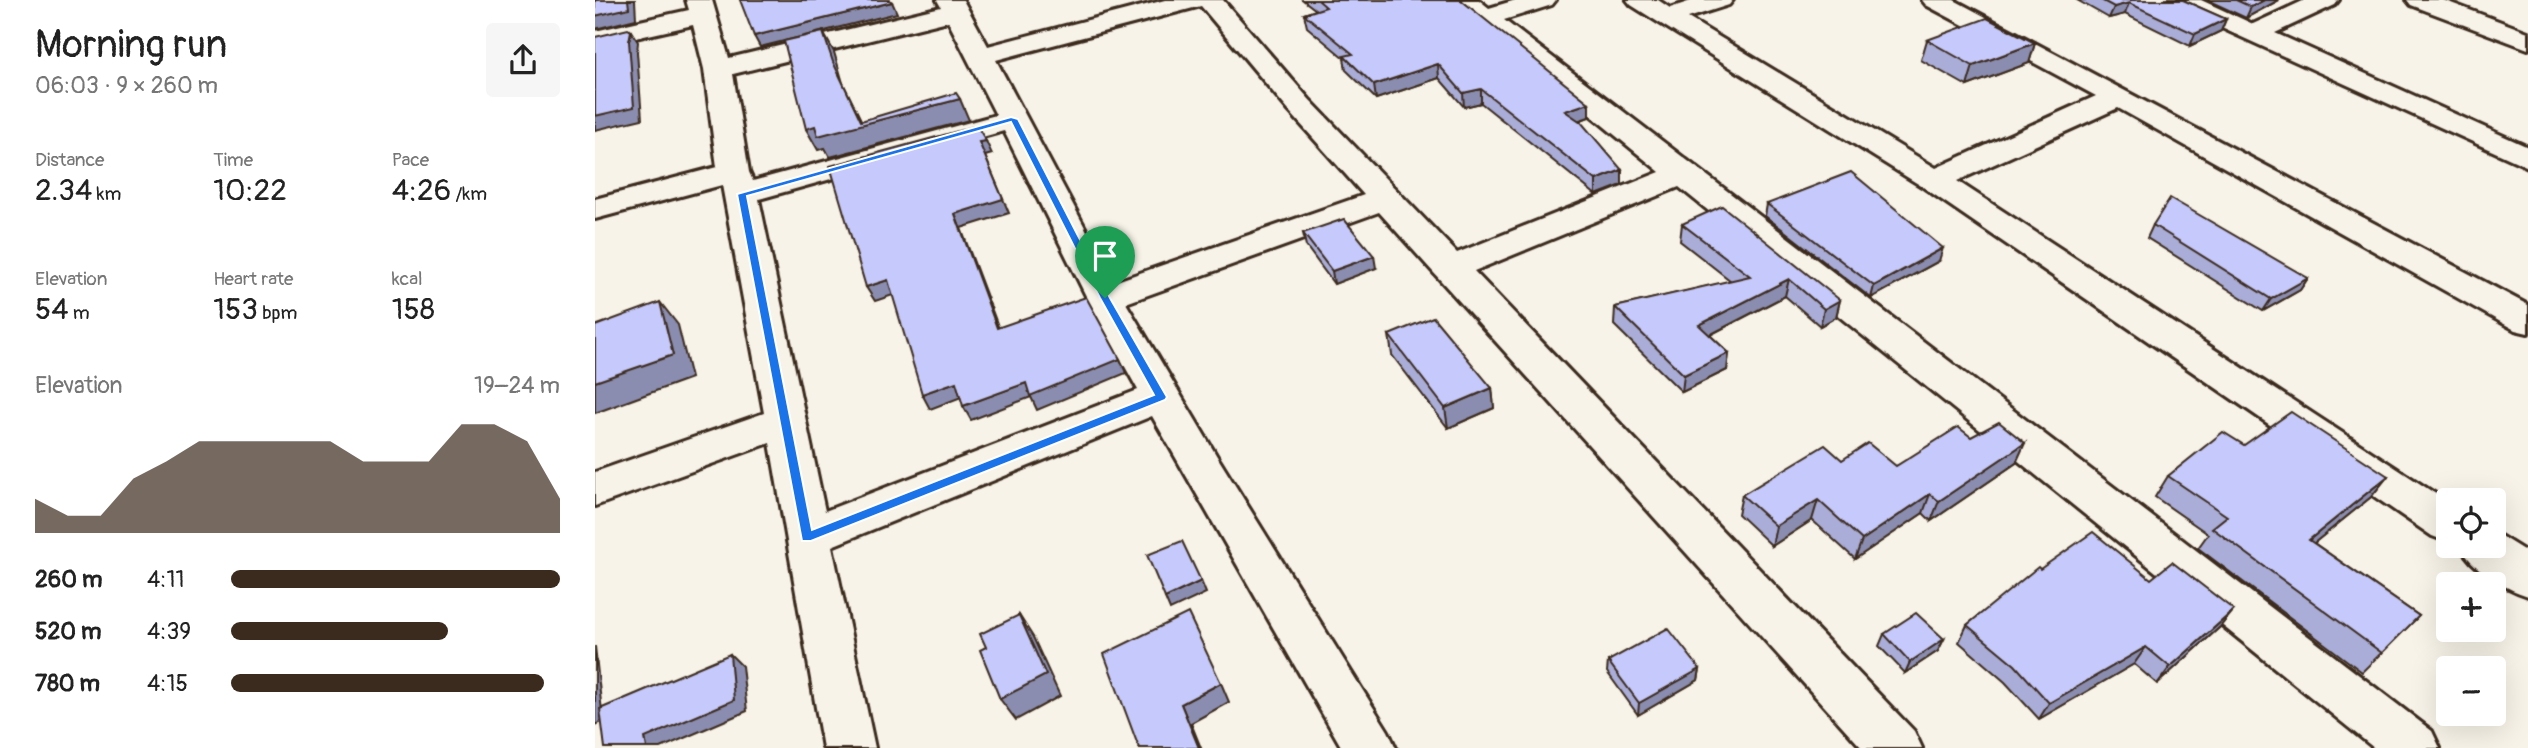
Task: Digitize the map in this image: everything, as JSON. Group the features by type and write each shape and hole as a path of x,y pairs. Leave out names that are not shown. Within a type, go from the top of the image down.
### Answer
{"street":[{"path":"981,56 1194,0"},
{"path":"1209,0 1299,105 1896,748"},
{"path":"1474,9 1543,0"},
{"path":"1654,9 1720,0"},
{"path":"1935,0 2119,97 2528,321"},
{"path":"2180,0 2528,158"},
{"path":"2254,33 2326,0"},
{"path":"2420,0 2528,41"},
{"path":"718,69 953,5 1105,298 1370,748"},
{"path":"595,39 700,7 718,69 737,183 849,748"},
{"path":"1474,9 2414,748"},
{"path":"1654,9 1934,180 2436,516"},
{"path":"1934,180 2119,97"},
{"path":"595,209 737,183 1014,119"},
{"path":"1451,268 1685,173"},
{"path":"1105,298 1387,198"},
{"path":"807,537 1161,397"},
{"path":"595,489 784,422"},
{"path":"2500,558 2528,577"}],"building":[{"path":"595,0 628,0 629,8 595,16"},
{"path":"740,0 890,0 892,2 754,36"},
{"path":"1318,0 1461,0 1589,103 1565,111 1581,122 1622,170 1596,180 1481,89 1463,93 1438,64 1374,85 1344,56 1353,54 1304,14 1326,7"},
{"path":"2101,0 2183,0 2226,19 2195,34 2129,3 2114,7"},
{"path":"2236,0 2264,0 2251,7"},
{"path":"1987,18 2035,43 1973,66 1927,40"},
{"path":"628,29 631,31 629,41 634,107 595,116 595,37"},
{"path":"823,32 833,62 861,121 956,93 960,99 818,136 815,126 806,129 784,41"},
{"path":"977,126 986,141 979,142 1003,199 955,214 997,328 1086,297 1120,359 1030,396 1026,383 963,406 956,382 922,394 888,280 866,287 830,166"},
{"path":"1851,172 1943,248 1874,286 1767,204"},
{"path":"2170,198 2308,278 2271,299 2153,225"},
{"path":"1722,206 1840,300 1824,309 1789,279 1699,325 1729,353 1684,375 1615,307 1750,276 1682,224"},
{"path":"1344,219 1374,256 1332,271 1303,233"},
{"path":"660,302 673,355 595,382 595,326"},
{"path":"1433,317 1492,388 1445,408 1389,335"},
{"path":"2291,412 2388,476 2309,540 2419,616 2382,653 2212,528 2227,516 2168,476 2223,432 2244,445"},
{"path":"1999,422 2025,443 1939,501 1930,494 1862,540 1818,500 1776,526 1742,495 1825,445 1842,460 1868,443 1896,466 1958,427 1971,437"},
{"path":"2093,532 2151,579 2172,562 2234,610 2170,667 2146,647 2049,703 2015,665 1967,625 2038,567 2040,569"},
{"path":"1182,541 1201,581 1165,598 1147,555"},
{"path":"1188,613 1221,683 1181,704 1199,748 1139,748 1104,654"},
{"path":"1916,613 1944,639 1910,662 1884,634"},
{"path":"1019,615 1046,675 1000,699 980,650 986,647 980,634"},
{"path":"1668,628 1700,669 1639,703 1608,661"},
{"path":"730,654 734,700 645,738 647,748 605,748 600,709"}],"route":[{"path":"1014,119 1105,298 1161,397 807,537 742,194 1014,119"}]}
